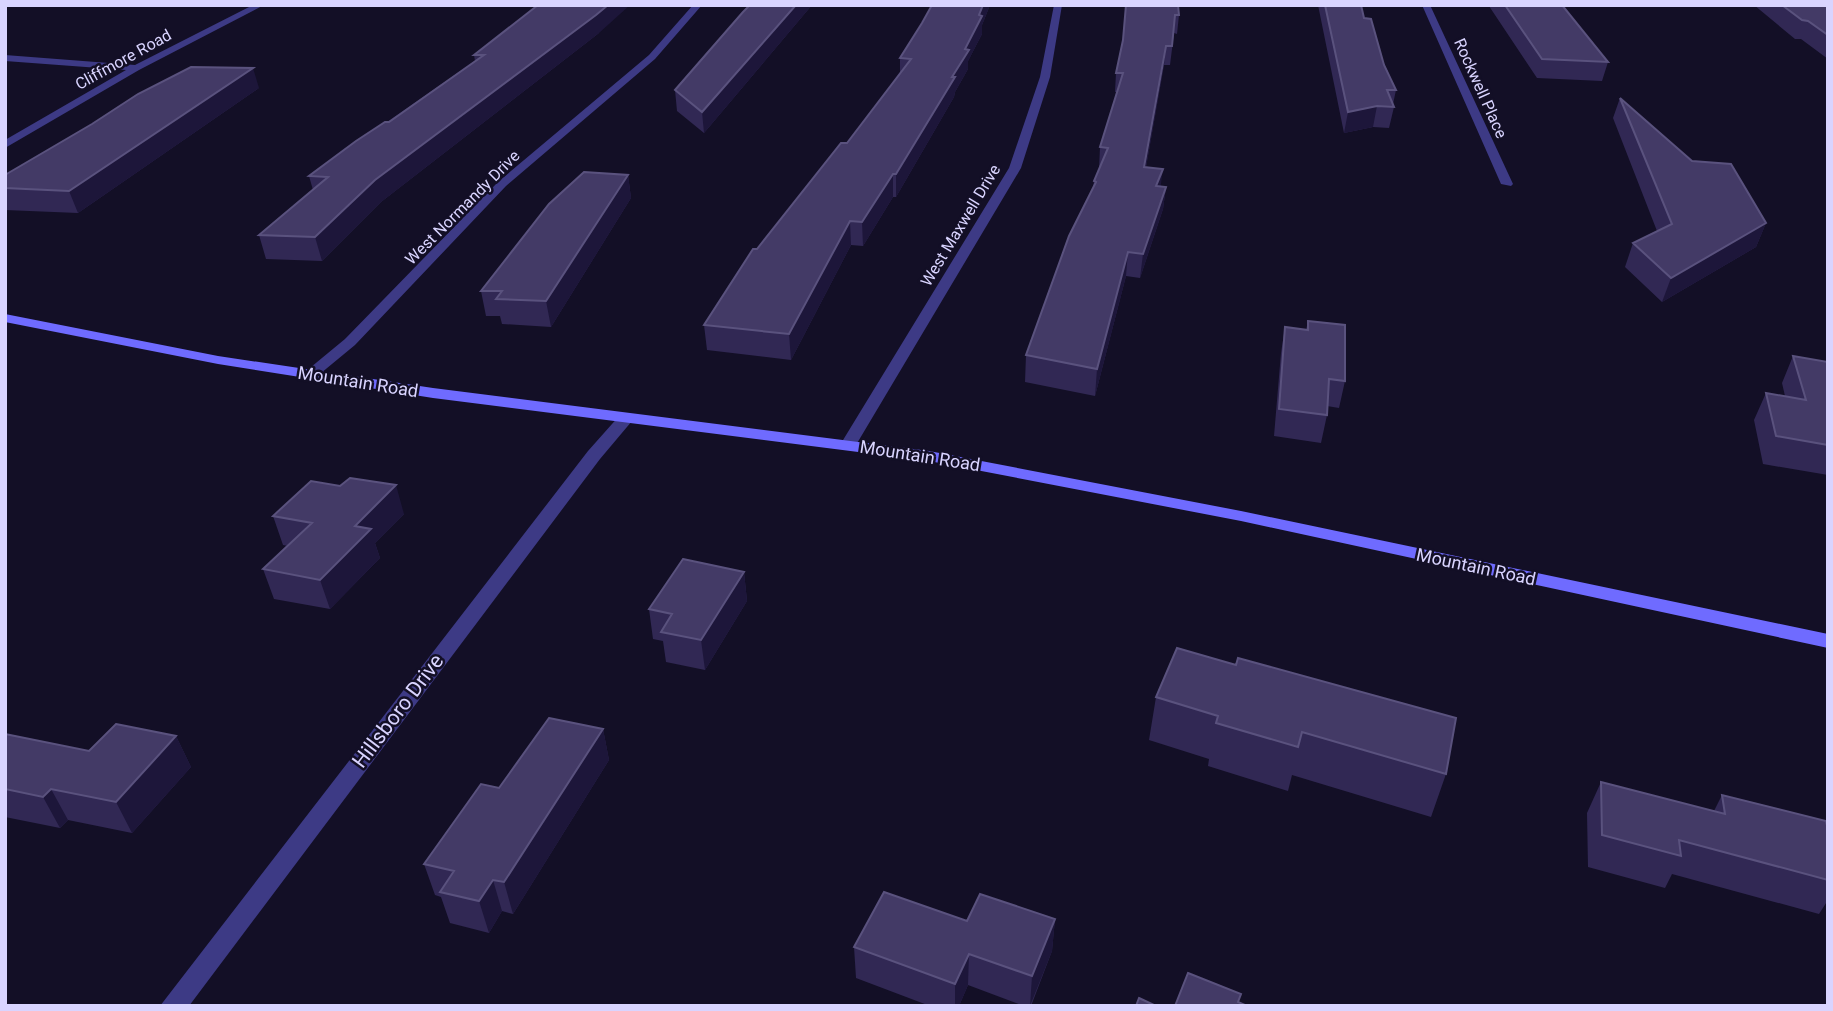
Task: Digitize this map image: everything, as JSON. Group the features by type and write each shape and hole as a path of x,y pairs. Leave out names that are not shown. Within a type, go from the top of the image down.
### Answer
{"main road":[{"name":"Mountain Road","path":"5,318 118,342 310,375 848,445 1081,484 1828,641"}],"street":[{"name":"Cliffmore Road","path":"5,145 135,68 260,5"},
{"name":"West Normandy Drive","path":"310,375 351,342 502,184 652,57 698,5"},
{"name":"West Maxwell Drive","path":"848,445 1015,168 1045,77 1058,5"},
{"name":"Rockwell Place","path":"1426,5 1507,184"},
{"path":"5,58 135,68"},
{"name":"Hillsboro Drive","path":"173,1006 594,455 626,418"}],"building":[{"path":"538,5 608,5 375,180 315,237 259,235 328,177 309,176 484,55 474,55"},
{"path":"750,5 796,5 702,112 675,90"},
{"path":"932,5 983,5 979,15 982,16 965,49 969,50 896,174 893,174 862,222 850,221 789,334 704,325 753,249 757,249 841,143 847,143 911,59 900,58"},
{"path":"1126,5 1178,5 1179,15 1175,15 1172,46 1166,46 1144,167 1163,169 1156,186 1166,187 1143,254 1128,252 1097,369 1026,355 1069,236 1096,182 1094,181 1108,148 1100,147 1123,73 1116,73 1123,40"},
{"path":"1325,5 1361,5 1364,18 1371,19 1384,65 1396,90 1387,90 1394,107 1377,106 1348,112"},
{"path":"1505,5 1562,5 1608,62 1542,59"},
{"path":"1782,5 1828,5 1828,35 1808,21 1802,20"},
{"path":"191,67 253,68 69,191 5,188 5,175 138,94"},
{"path":"1620,98 1692,161 1731,164 1766,223 1671,278 1633,243 1672,224"},
{"path":"584,172 628,175 546,301 496,299 502,291 481,291 549,204"},
{"path":"1308,321 1345,325 1345,381 1329,379 1327,415 1279,409 1285,327 1308,330"},
{"path":"1793,356 1828,362 1828,445 1776,436 1766,393 1806,400"},
{"path":"350,478 396,485 355,526 371,529 320,580 263,569 312,523 273,516 311,481 340,486"},
{"path":"683,559 744,572 701,640 661,632 672,614 649,609"},
{"path":"1177,648 1236,665 1238,658 1456,718 1446,774 1302,732 1298,747 1216,723 1218,716 1156,697"},
{"path":"549,718 603,729 504,882 493,880 479,901 440,892 454,871 424,864 481,784 499,788"},
{"path":"116,724 176,736 116,802 51,789 43,797 5,789 5,734 89,751"},
{"path":"1601,782 1725,814 1722,795 1826,821 1828,880 1679,840 1681,856 1602,835"},
{"path":"884,892 967,921 980,894 1055,919 1032,976 969,954 955,984 854,947"},
{"path":"1188,973 1241,994 1238,1002 1247,1006 1175,1006"},
{"path":"1139,998 1156,1006 1136,1006"}]}
